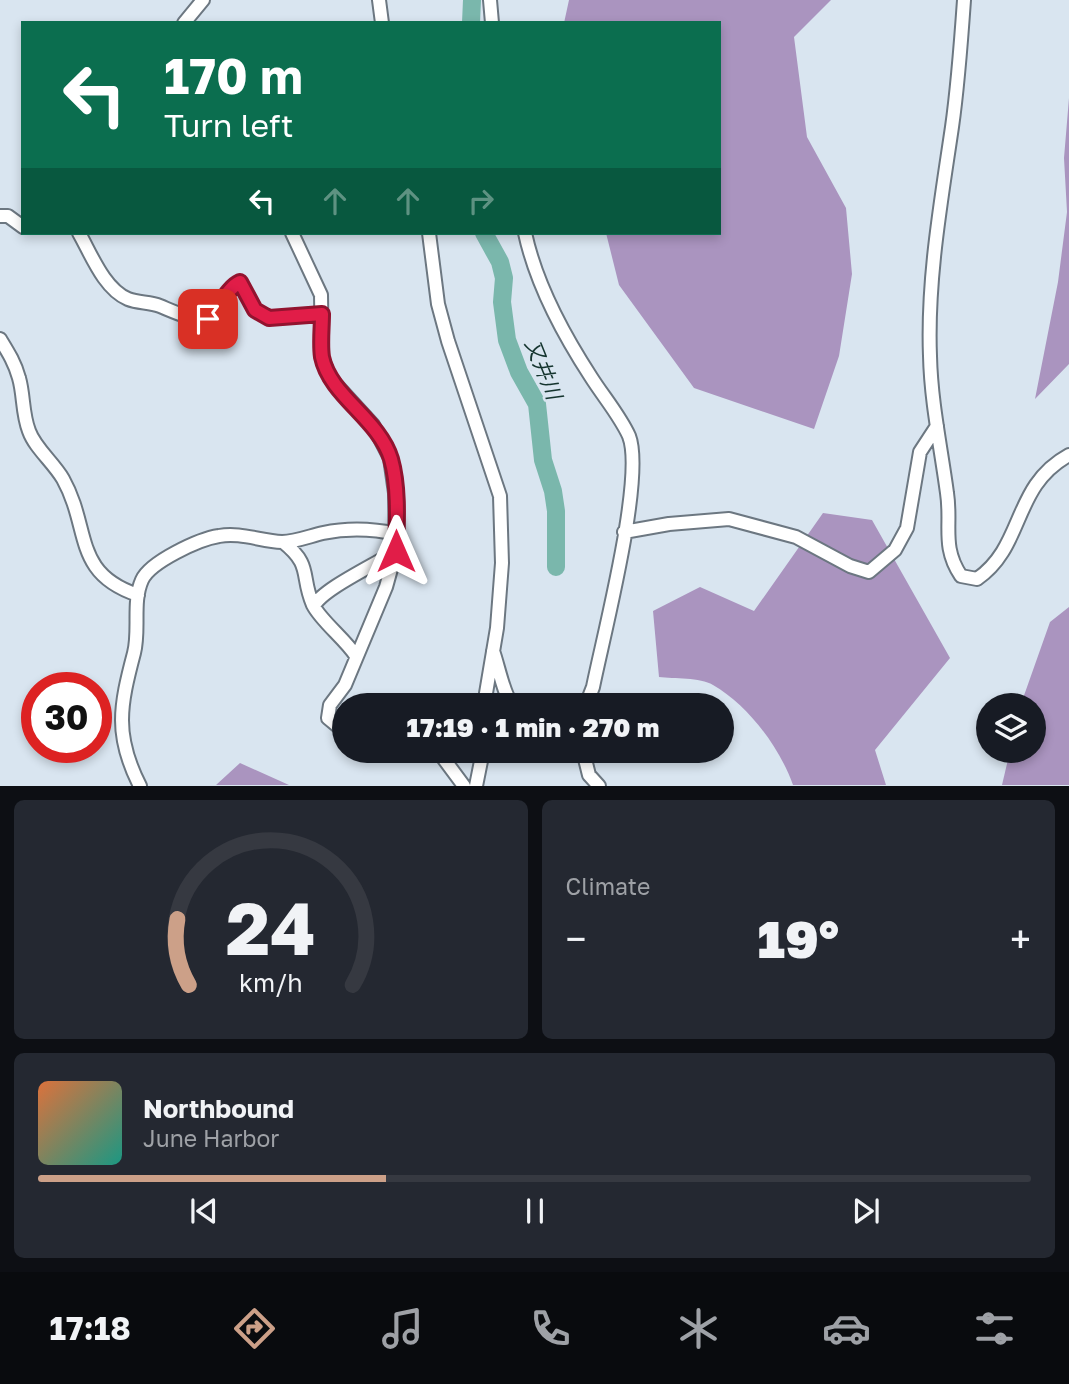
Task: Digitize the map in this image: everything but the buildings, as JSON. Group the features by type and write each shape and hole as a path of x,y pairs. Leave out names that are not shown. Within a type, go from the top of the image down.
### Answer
{"street":[{"path":"186,21 203,0"},
{"path":"379,0 382,21"},
{"path":"490,0 492,21"},
{"path":"964,0 960,61 941,204 931,308 930,355 948,498 947,542 952,563 961,576 977,579 993,568 1004,553 1020,509 1035,484 1053,464 1069,455"},
{"path":"0,216 8,216 21,226"},
{"path":"80,235 119,295 131,300 152,303 194,319 208,319 220,307 234,285 240,282 255,310 269,318 322,314"},
{"path":"293,235 320,295 322,356 330,378 373,425 390,458 396,551 386,587 345,684 339,693"},
{"path":"429,235 438,304 448,341 500,496 502,563 498,628 486,693"},
{"path":"525,235 530,256 559,322 629,436 633,462 624,533 591,693"},
{"path":"0,339 14,362 30,434 71,494 85,544 94,564 105,580 138,595"},
{"path":"624,533 669,524 729,519 796,537 850,566 869,572 895,550 907,528 920,452 937,426"},
{"path":"140,786 126,760 120,725 121,700 138,637 138,595 142,579 152,567 192,545 219,536 283,542 327,532 376,530 397,534"},
{"path":"283,542 297,553 305,566 314,606 356,656"},
{"path":"314,606 318,597 372,568 396,551"},
{"path":"493,651 505,693"},
{"path":"332,702 328,718 332,721"},
{"path":"447,763 464,786"},
{"path":"476,786 481,763"},
{"path":"586,763 589,775 598,785"}],"shaded area":[{"path":"569,0 831,0 794,37 807,137 846,208 852,274 839,356 814,429 694,388 619,285 606,235 721,235 721,21 564,21"},
{"path":"1069,98 1069,364 1035,399 1058,282 1067,212 1064,158"},
{"path":"823,513 872,520 950,658 875,750 886,785 793,785 771,742 734,701 734,693 725,693 701,681 659,677 653,611 700,587 754,611"},
{"path":"1069,607 1069,785 1002,785 1007,763 1046,763 1046,693 1025,693 1050,622"},
{"path":"240,763 289,785 216,785"}],"waterway":[{"name":"又井川","path":"471,21 472,0"},
{"name":"又井川","path":"485,235 500,262 504,278 502,302 507,340 519,372 537,404 543,460 556,511 556,567"}],"route":[{"path":"208,319 220,307 234,285 240,282 255,310 269,318 322,314 322,356 330,378 373,425 390,458 395,493 396,551"}]}
